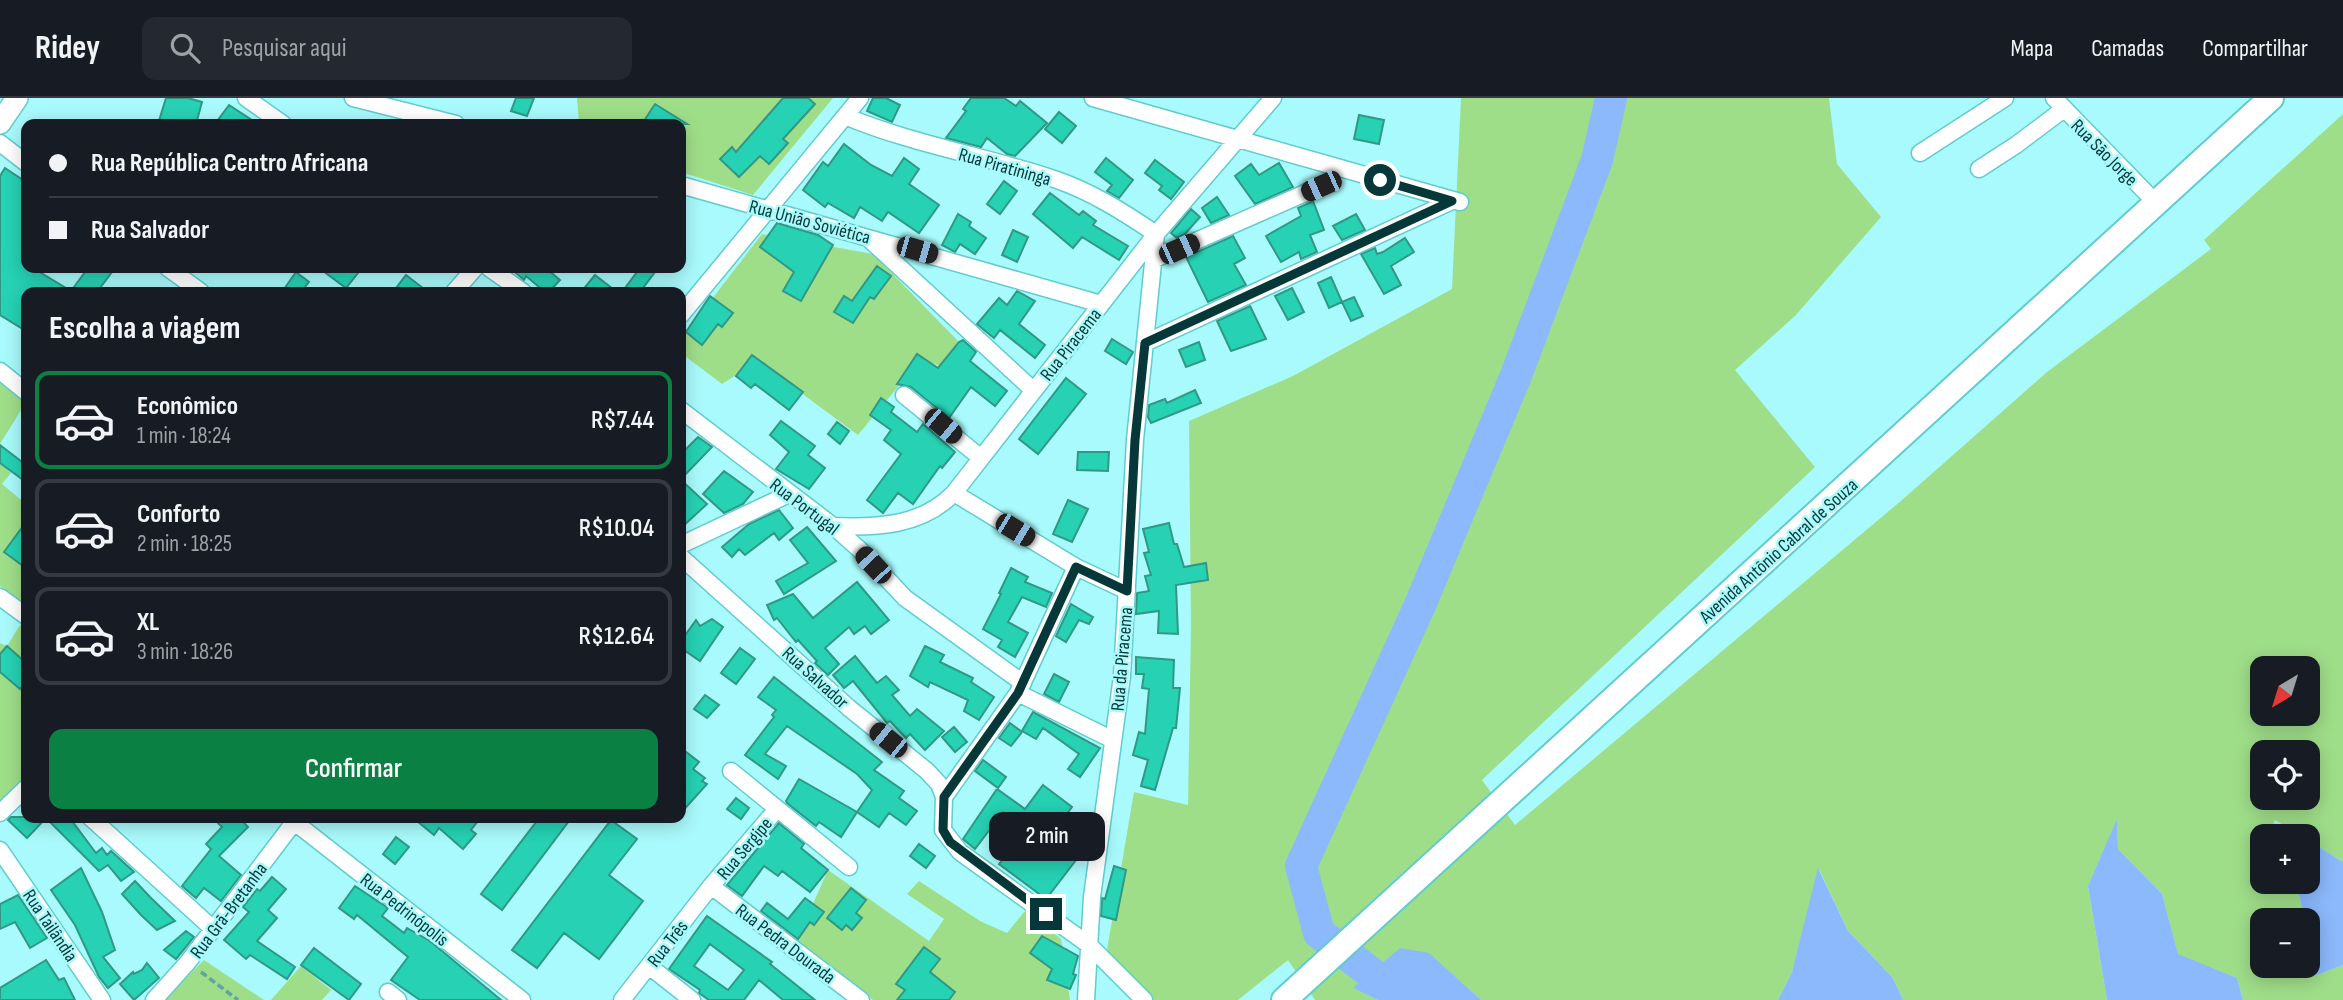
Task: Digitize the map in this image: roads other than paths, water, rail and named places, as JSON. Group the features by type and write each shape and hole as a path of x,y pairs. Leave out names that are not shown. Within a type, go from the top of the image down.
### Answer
{"main road":[{"name":"Avenida Antônio Cabral de Souza","path":"1289,996 2271,98"}],"street":[{"path":"0,123 17,98"},
{"path":"246,98 277,119"},
{"path":"353,98 436,119"},
{"path":"686,309 860,98"},
{"path":"1093,98 1456,202 1145,343"},
{"name":"Rua Piracema","path":"833,526 869,527 909,521 941,507 1156,234 1273,98"},
{"path":"1920,153 2005,98"},
{"path":"1979,169 2016,145 2059,104"},
{"name":"Rua São Jorge","path":"2059,104 2157,204"},
{"name":"Rua Piratininga","path":"845,116 883,132 1057,180 1094,195 1156,234"},
{"path":"0,143 21,159"},
{"name":"Rua União Soviética","path":"686,186 1101,304"},
{"path":"1155,259 1321,186"},
{"name":"Rua da Piracema","path":"1086,1000 1091,897 1122,676 1135,440 1156,234"},
{"path":"864,235 1033,390"},
{"path":"175,273 194,287"},
{"path":"458,287 471,273"},
{"path":"498,273 516,287"},
{"path":"0,372 21,387"},
{"path":"904,395 981,458"},
{"name":"Rua Portugal","path":"686,414 833,526 905,597 1020,688 1113,740"},
{"path":"954,493 1076,567 1127,591"},
{"path":"686,543 789,494"},
{"name":"Rua Salvador","path":"686,561 849,708 927,771 939,784 944,797"},
{"path":"1076,567 1020,688 944,797 943,830 950,842 1089,944 1144,1000"},
{"path":"0,597 21,612"},
{"name":"Rua Sergipe","path":"731,771 849,867"},
{"path":"0,813 21,793"},
{"name":"Rua Sergipe","path":"711,886 776,809"},
{"path":"97,823 213,929"},
{"name":"Rua Grã-Bretanha","path":"154,1000 188,962 290,823"},
{"name":"Rua Pedrinópolis","path":"298,823 522,1000"},
{"name":"Rua Tailândia","path":"0,850 102,1000"},
{"name":"Rua Três","path":"622,1000 711,886"},
{"name":"Rua Pedra Dourada","path":"711,886 861,1000"},
{"path":"649,966 692,1000"}],"water":[{"path":"2117,819 2118,849 2162,894 2178,954 2237,978 2243,1000 2107,1000 2088,886"},
{"path":"2320,848 2343,862 2343,965 2320,974 2320,908 2302,908 2299,894 2320,894"},
{"path":"1818,868 1848,931 1893,978 1903,1000 1778,1000 1792,972"},
{"path":"1400,948 1429,953 1481,1000 1378,1000 1353,988"}],"waterway":[{"path":"1406,1000 1319,933 1301,866 1420,605 1515,378 1597,160 1611,98"}]}
